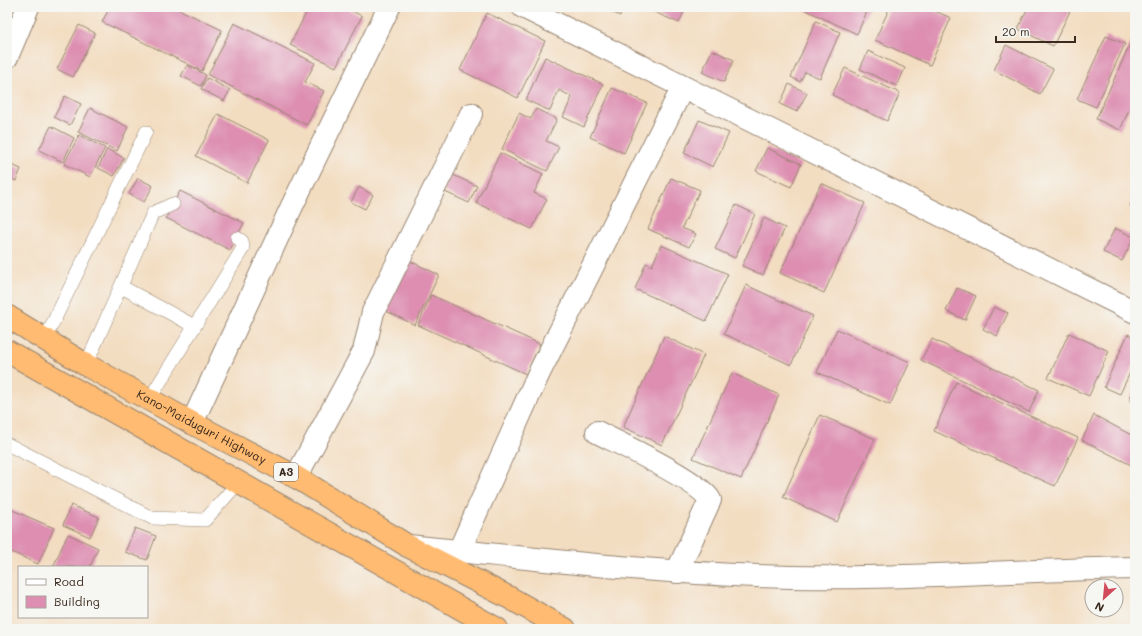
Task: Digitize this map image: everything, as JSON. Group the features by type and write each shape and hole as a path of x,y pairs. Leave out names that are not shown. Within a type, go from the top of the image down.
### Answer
{"highway":[{"name":"Kano-Maiduguri Highway","path":"7,316 86,365 192,423 296,477 408,546 510,598 565,629"},
{"path":"7,351 497,629"}],"street":[{"path":"7,57 28,7"},
{"path":"192,423 292,206 389,7"},
{"path":"523,7 1135,312"},
{"path":"459,551 539,373 683,87"},
{"path":"296,477 364,351 373,312 471,114"},
{"path":"597,432 680,476 707,493 710,500 676,572"},
{"path":"408,546 676,572 759,576 903,576 1135,568"}],"lane":[{"path":"45,339 146,132"},
{"path":"86,365 122,287 153,213 173,204"},
{"path":"149,400 242,248 242,241 237,238"},
{"path":"122,287 194,326"},
{"path":"7,444 152,518 204,520 238,483"}],"building":[{"path":"110,7 174,7 222,30 202,71 102,22"},
{"path":"309,7 344,7 362,16 336,67 290,45"},
{"path":"601,7 624,7 620,16"},
{"path":"643,7 686,7 679,23"},
{"path":"799,7 869,7 857,34"},
{"path":"890,7 926,7 951,18 930,65 875,40"},
{"path":"1028,7 1072,7 1053,46 1018,29"},
{"path":"487,13 545,41 518,98 460,70"},
{"path":"816,21 840,32 820,78 805,72 800,82 791,77"},
{"path":"234,23 315,63 305,82 324,91 307,125 208,75"},
{"path":"79,25 95,33 73,77 57,69"},
{"path":"1135,33 1135,96 1120,130 1096,119"},
{"path":"1106,36 1125,44 1096,107 1077,99"},
{"path":"1006,45 1053,69 1040,94 994,70"},
{"path":"712,50 734,60 724,82 702,72"},
{"path":"868,51 905,68 897,86 860,69"},
{"path":"545,57 603,84 584,127 563,117 572,97 559,90 550,111 526,100"},
{"path":"187,65 206,75 201,86 181,76"},
{"path":"845,68 900,93 887,121 832,95"},
{"path":"207,78 230,90 224,101 201,89"},
{"path":"789,84 807,93 797,112 780,104"},
{"path":"612,88 647,103 624,153 590,137"},
{"path":"65,96 81,104 70,125 54,117"},
{"path":"90,108 128,127 117,151 78,132"},
{"path":"536,109 557,119 546,141 559,147 547,171 502,149 519,113 531,119"},
{"path":"218,114 269,140 247,183 196,156"},
{"path":"699,120 729,133 713,167 684,153"},
{"path":"51,126 74,138 63,162 39,150"},
{"path":"79,135 105,148 90,177 64,164"},
{"path":"767,148 801,164 791,187 756,171"},
{"path":"107,149 124,158 114,176 98,168"},
{"path":"500,153 543,174 534,193 547,199 532,229 476,203"},
{"path":"7,163 21,169 16,181 7,177"},
{"path":"451,174 477,186 469,203 443,191"},
{"path":"138,178 153,186 144,202 129,194"},
{"path":"671,178 700,190 682,228 696,234 689,247 648,229"},
{"path":"821,183 865,203 824,293 780,273"},
{"path":"359,187 373,195 365,209 351,202"},
{"path":"180,191 244,223 230,250 166,218"},
{"path":"1135,195 1135,209 1130,206"},
{"path":"736,205 755,214 735,258 715,249"},
{"path":"764,218 785,228 763,275 742,266"},
{"path":"1115,228 1134,237 1122,261 1103,252"},
{"path":"661,245 728,274 706,321 635,289 646,263 652,266"},
{"path":"408,260 439,275 415,325 384,310"},
{"path":"746,285 813,316 791,365 724,334"},
{"path":"957,288 976,296 965,320 946,311"},
{"path":"431,295 540,344 526,374 418,325"},
{"path":"994,307 1008,313 997,336 983,329"},
{"path":"837,329 910,362 890,405 817,372"},
{"path":"1069,333 1109,351 1089,396 1048,378"},
{"path":"1128,334 1135,338 1135,362 1120,394 1104,387"},
{"path":"664,336 704,355 662,445 623,427"},
{"path":"932,339 1039,390 1029,412 921,360"},
{"path":"732,373 779,395 741,479 693,458"},
{"path":"956,382 1078,438 1055,486 934,431"},
{"path":"1135,388 1135,403 1129,400"},
{"path":"820,415 875,439 837,522 783,497"},
{"path":"1094,415 1135,437 1135,467 1082,440"},
{"path":"71,505 99,517 90,537 63,525"},
{"path":"10,509 54,528 38,564 7,550 7,514"},
{"path":"135,528 156,536 147,560 125,552"},
{"path":"68,534 98,548 90,566 53,566"}]}
